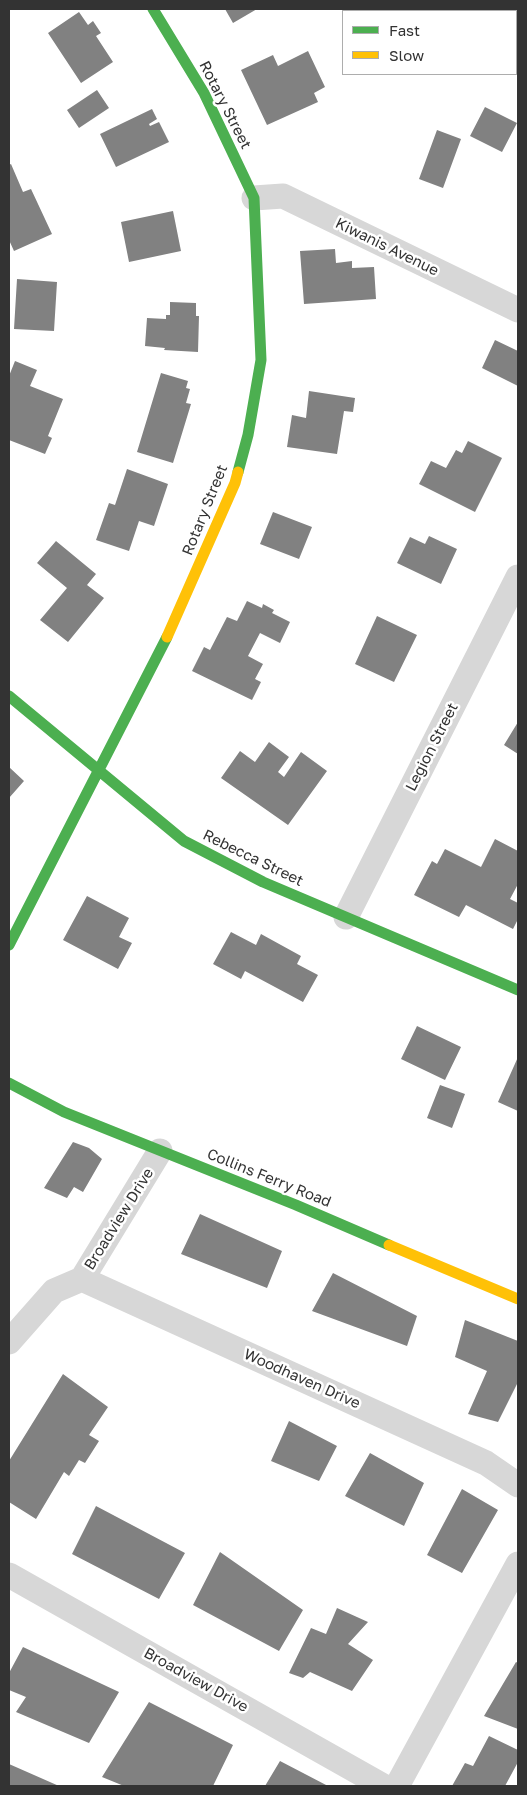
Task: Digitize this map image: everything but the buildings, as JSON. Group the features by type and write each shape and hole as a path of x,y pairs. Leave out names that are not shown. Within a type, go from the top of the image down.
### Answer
{"street":[{"name":"Rotary Street","path":"9,945 164,646 235,483 248,435 260,360 254,198 204,92 153,9"},
{"name":"Kiwanis Avenue","path":"254,198 283,196 518,310"},
{"name":"Legion Street","path":"346,917 518,577"},
{"name":"Rebecca Street","path":"9,696 184,841 263,882 518,990"},
{"name":"Collins Ferry Road","path":"9,1083 64,1112 296,1205 518,1299"},
{"name":"Broadview Drive","path":"9,1342 54,1291 82,1279 160,1151"},
{"name":"Woodhaven Drive","path":"82,1279 486,1463 518,1485"},
{"path":"397,1786 518,1564"},
{"name":"Broadview Drive","path":"9,1575 383,1786"}],"traffic: fast":[{"path":"153,9 204,93 254,198 261,360 248,435 238,472"},
{"path":"9,945 167,637"},
{"path":"9,696 184,841 263,882 518,990"},
{"path":"9,1083 64,1112 296,1205 389,1245"}],"traffic: slow":[{"path":"167,637 235,483 238,472"},
{"path":"389,1245 518,1299"}]}
